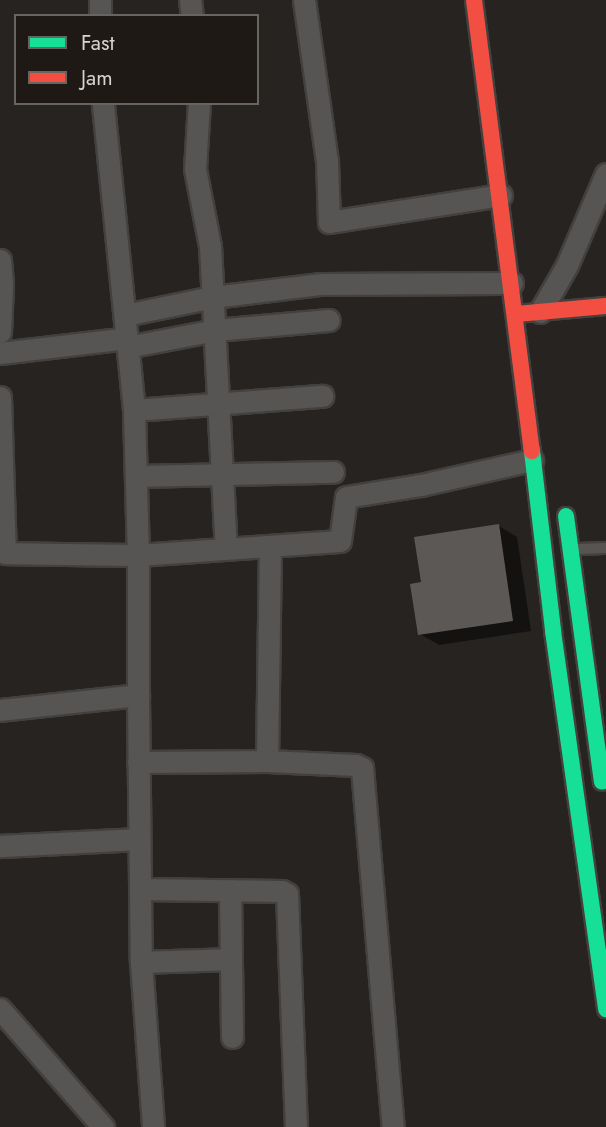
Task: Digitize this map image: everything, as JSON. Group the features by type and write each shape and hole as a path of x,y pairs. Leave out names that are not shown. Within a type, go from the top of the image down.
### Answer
{"main road":[{"path":"474,0 516,314 553,631 606,1009"},
{"path":"537,289 541,319"},
{"path":"516,314 541,319 606,306"},
{"path":"563,496 581,626 589,648 604,801"},
{"path":"553,631 581,626"}],"street":[{"path":"304,0 327,161 329,222 501,195"},
{"path":"103,105 134,410 138,555 141,962 153,1127"},
{"path":"198,105 195,169 210,246 226,549"},
{"path":"541,319 606,173"},
{"path":"0,260 0,332"},
{"path":"125,315 213,297 349,283 512,283"},
{"path":"0,353 329,320"},
{"path":"134,410 322,396"},
{"path":"0,397 3,553 138,555 340,541 346,497 421,485 532,460"},
{"path":"136,476 333,472"},
{"path":"267,761 270,545"},
{"path":"0,710 70,705 138,695"},
{"path":"138,762 267,761 356,765 364,774 393,1127"},
{"path":"0,846 139,839"},
{"path":"142,889 282,891 287,894 296,1127"},
{"path":"230,890 232,1037"},
{"path":"141,962 231,960"},
{"path":"0,1009 103,1127"}],"lane":[{"path":"570,550 606,548"}],"building":[{"path":"499,524 513,621 418,635 410,584 421,582 414,537"}],"traffic: fast":[{"path":"532,451 553,631 606,1009"},
{"path":"566,516 602,782"}],"traffic: jam":[{"path":"474,0 532,451"},
{"path":"516,314 606,306"}]}
